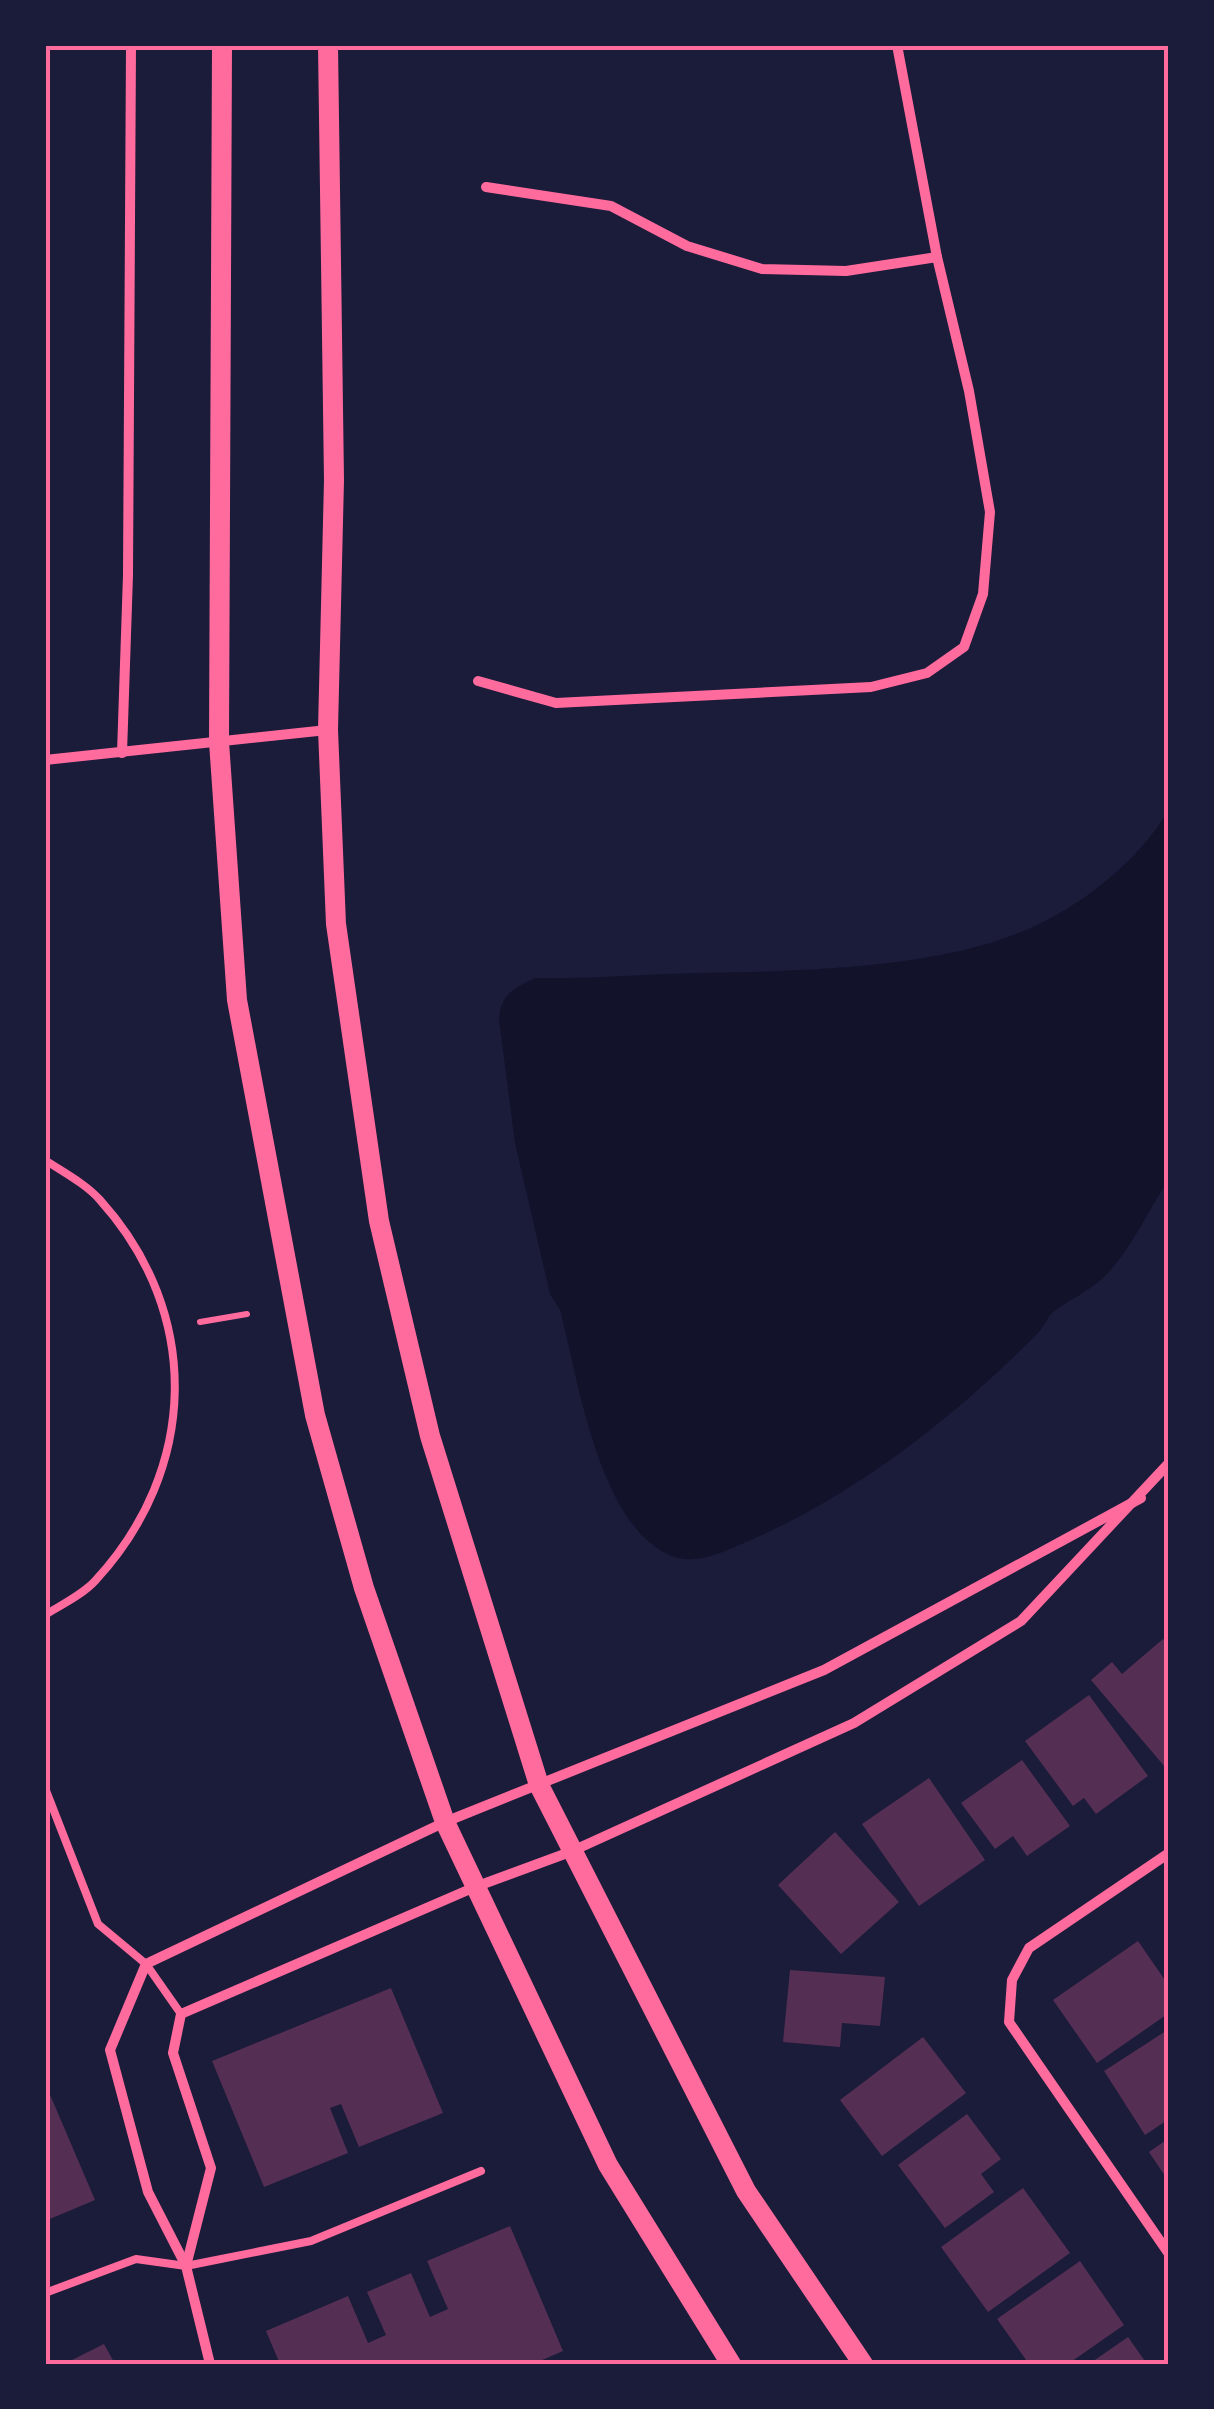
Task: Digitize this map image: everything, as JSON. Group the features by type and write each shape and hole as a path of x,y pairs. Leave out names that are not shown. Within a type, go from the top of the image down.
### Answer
{"main road":[{"path":"222,45 219,742 238,1000 315,1415 364,1588 445,1822 608,2165 731,2364"},
{"path":"328,45 334,480 328,730 336,924 379,1221 430,1436 539,1786 746,2191 863,2364"}],"street":[{"path":"122,752 128,575 131,45"},
{"path":"478,681 556,703 870,687 927,673 964,647 983,594 990,512 970,390 937,256 897,45"},
{"path":"486,187 611,206 687,246 762,269 846,271 937,256"},
{"path":"45,760 328,730"},
{"path":"186,2266 211,2168 173,2053 182,2014 475,1887 570,1852 854,1724 1020,1621 1141,1498 1169,1463"},
{"path":"210,2364 186,2266 148,2192 110,2050 146,1964 445,1822 824,1670 1141,1498"},
{"path":"1169,1853 1029,1948 1012,1980 1009,2022 1169,2254"}],"lane":[{"path":"45,1160 99,1198 149,1268 174,1349 174,1434 146,1516 93,1584 45,1615"},
{"path":"45,1788 98,1924 146,1964 182,2014"},
{"path":"45,2293 136,2259 186,2266 311,2241 481,2171"}],"path":[{"path":"200,1322 247,1314"}],"shaded area":[{"path":"1169,809 1169,1180 1117,1263 1101,1280 1052,1313 1039,1332 974,1394 865,1477 826,1502 727,1550 697,1559 667,1554 643,1537 608,1480 594,1445 560,1310 550,1294 515,1143 499,1019 506,998 535,978 849,967 943,955 986,944 1047,920 1088,895 1142,846"}],"building":[{"path":"1163,1639 1169,1646 1169,1763 1165,1767 1091,1680 1112,1662 1122,1674"},
{"path":"1089,1695 1148,1776 1096,1814 1084,1798 1073,1806 1025,1741"},
{"path":"1022,1760 1070,1826 1027,1856 1013,1836 995,1849 961,1803"},
{"path":"929,1778 985,1860 919,1906 862,1824"},
{"path":"835,1832 899,1902 841,1954 778,1885"},
{"path":"1138,1941 1169,1986 1169,2013 1097,2063 1053,2000"},
{"path":"790,1970 885,1977 880,2026 842,2023 840,2047 783,2042"},
{"path":"391,1988 443,2113 359,2147 341,2104 330,2108 348,2153 264,2187 212,2061"},
{"path":"1169,2029 1169,2119 1145,2135 1104,2071"},
{"path":"923,2037 966,2093 882,2156 840,2100"},
{"path":"45,2083 95,2200 45,2221"},
{"path":"967,2114 1001,2159 981,2174 994,2192 945,2228 898,2165"},
{"path":"1169,2138 1169,2182 1149,2152"},
{"path":"1023,2188 1070,2253 988,2312 941,2247"},
{"path":"510,2226 563,2351 533,2364 280,2364 266,2331 348,2296 368,2343 386,2335 367,2292 411,2273 430,2317 448,2309 427,2261"},
{"path":"1080,2261 1124,2325 1068,2364 1029,2364 997,2319"},
{"path":"1128,2337 1147,2364 1089,2364"},
{"path":"104,2344 115,2364 64,2364"}]}
